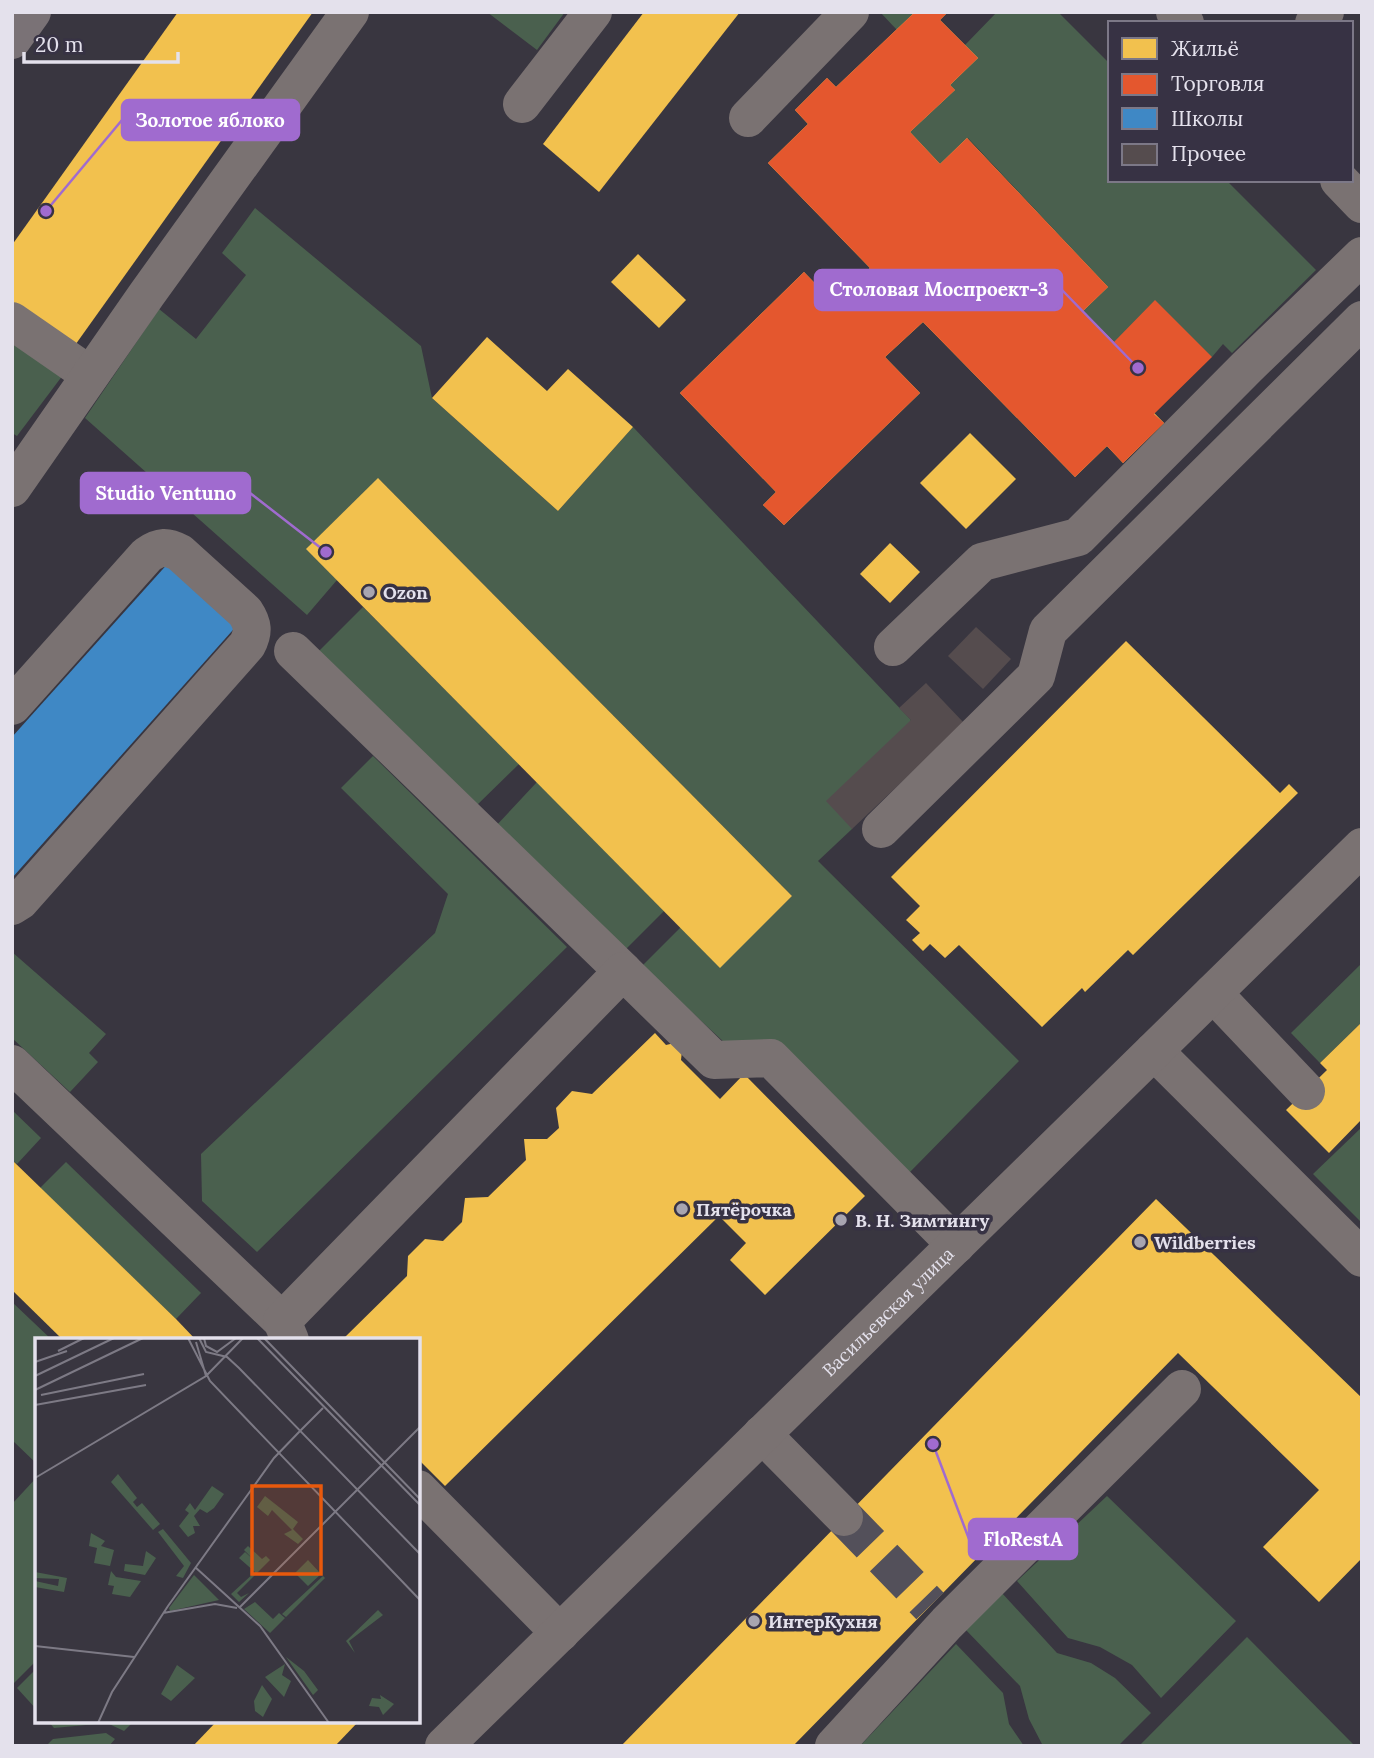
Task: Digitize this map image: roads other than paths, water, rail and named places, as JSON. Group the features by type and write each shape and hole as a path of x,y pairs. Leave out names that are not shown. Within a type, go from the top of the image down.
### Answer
{"main road":[{"path":"12,40 32,12"}],"street":[{"path":"12,488 350,12"},
{"path":"522,104 593,12"},
{"path":"748,118 850,12"},
{"path":"1341,182 1362,204"},
{"path":"893,647 982,562 1077,537 1247,366 1362,256"},
{"path":"881,829 1036,676 1048,631 1362,320"},
{"path":"12,321 90,375"},
{"path":"12,706 147,555 157,548 170,547 180,553 245,612 252,622 253,635 247,645 20,901 12,906"},
{"path":"293,651 714,1060 771,1058 956,1245"},
{"name":"Васильевская улица","path":"444,1746 1362,847"},
{"path":"12,1064 286,1330 623,971"},
{"path":"1213,993 1306,1091"},
{"path":"1154,1051 1362,1258"},
{"path":"834,1746 938,1615 1182,1389"},
{"path":"762,1434 844,1517"},
{"path":"420,1491 560,1633"}],"tunnel":[{"path":"844,1517 930,1606"}],"place":[{"name":"Золотое яблоко","path":"46,211"},
{"name":"Столовая Моспроект-3","path":"1138,368"},
{"name":"Studio Ventuno","path":"326,552"},
{"name":"Ozon","path":"369,592"},
{"name":"Пятёрочка","path":"682,1209"},
{"name":"В. Н. Зимтингу","path":"841,1220"},
{"name":"Wildberries","path":"1140,1242"},
{"name":"FloRestA","path":"933,1444"},
{"name":"ИнтерКухня","path":"754,1621"}]}
